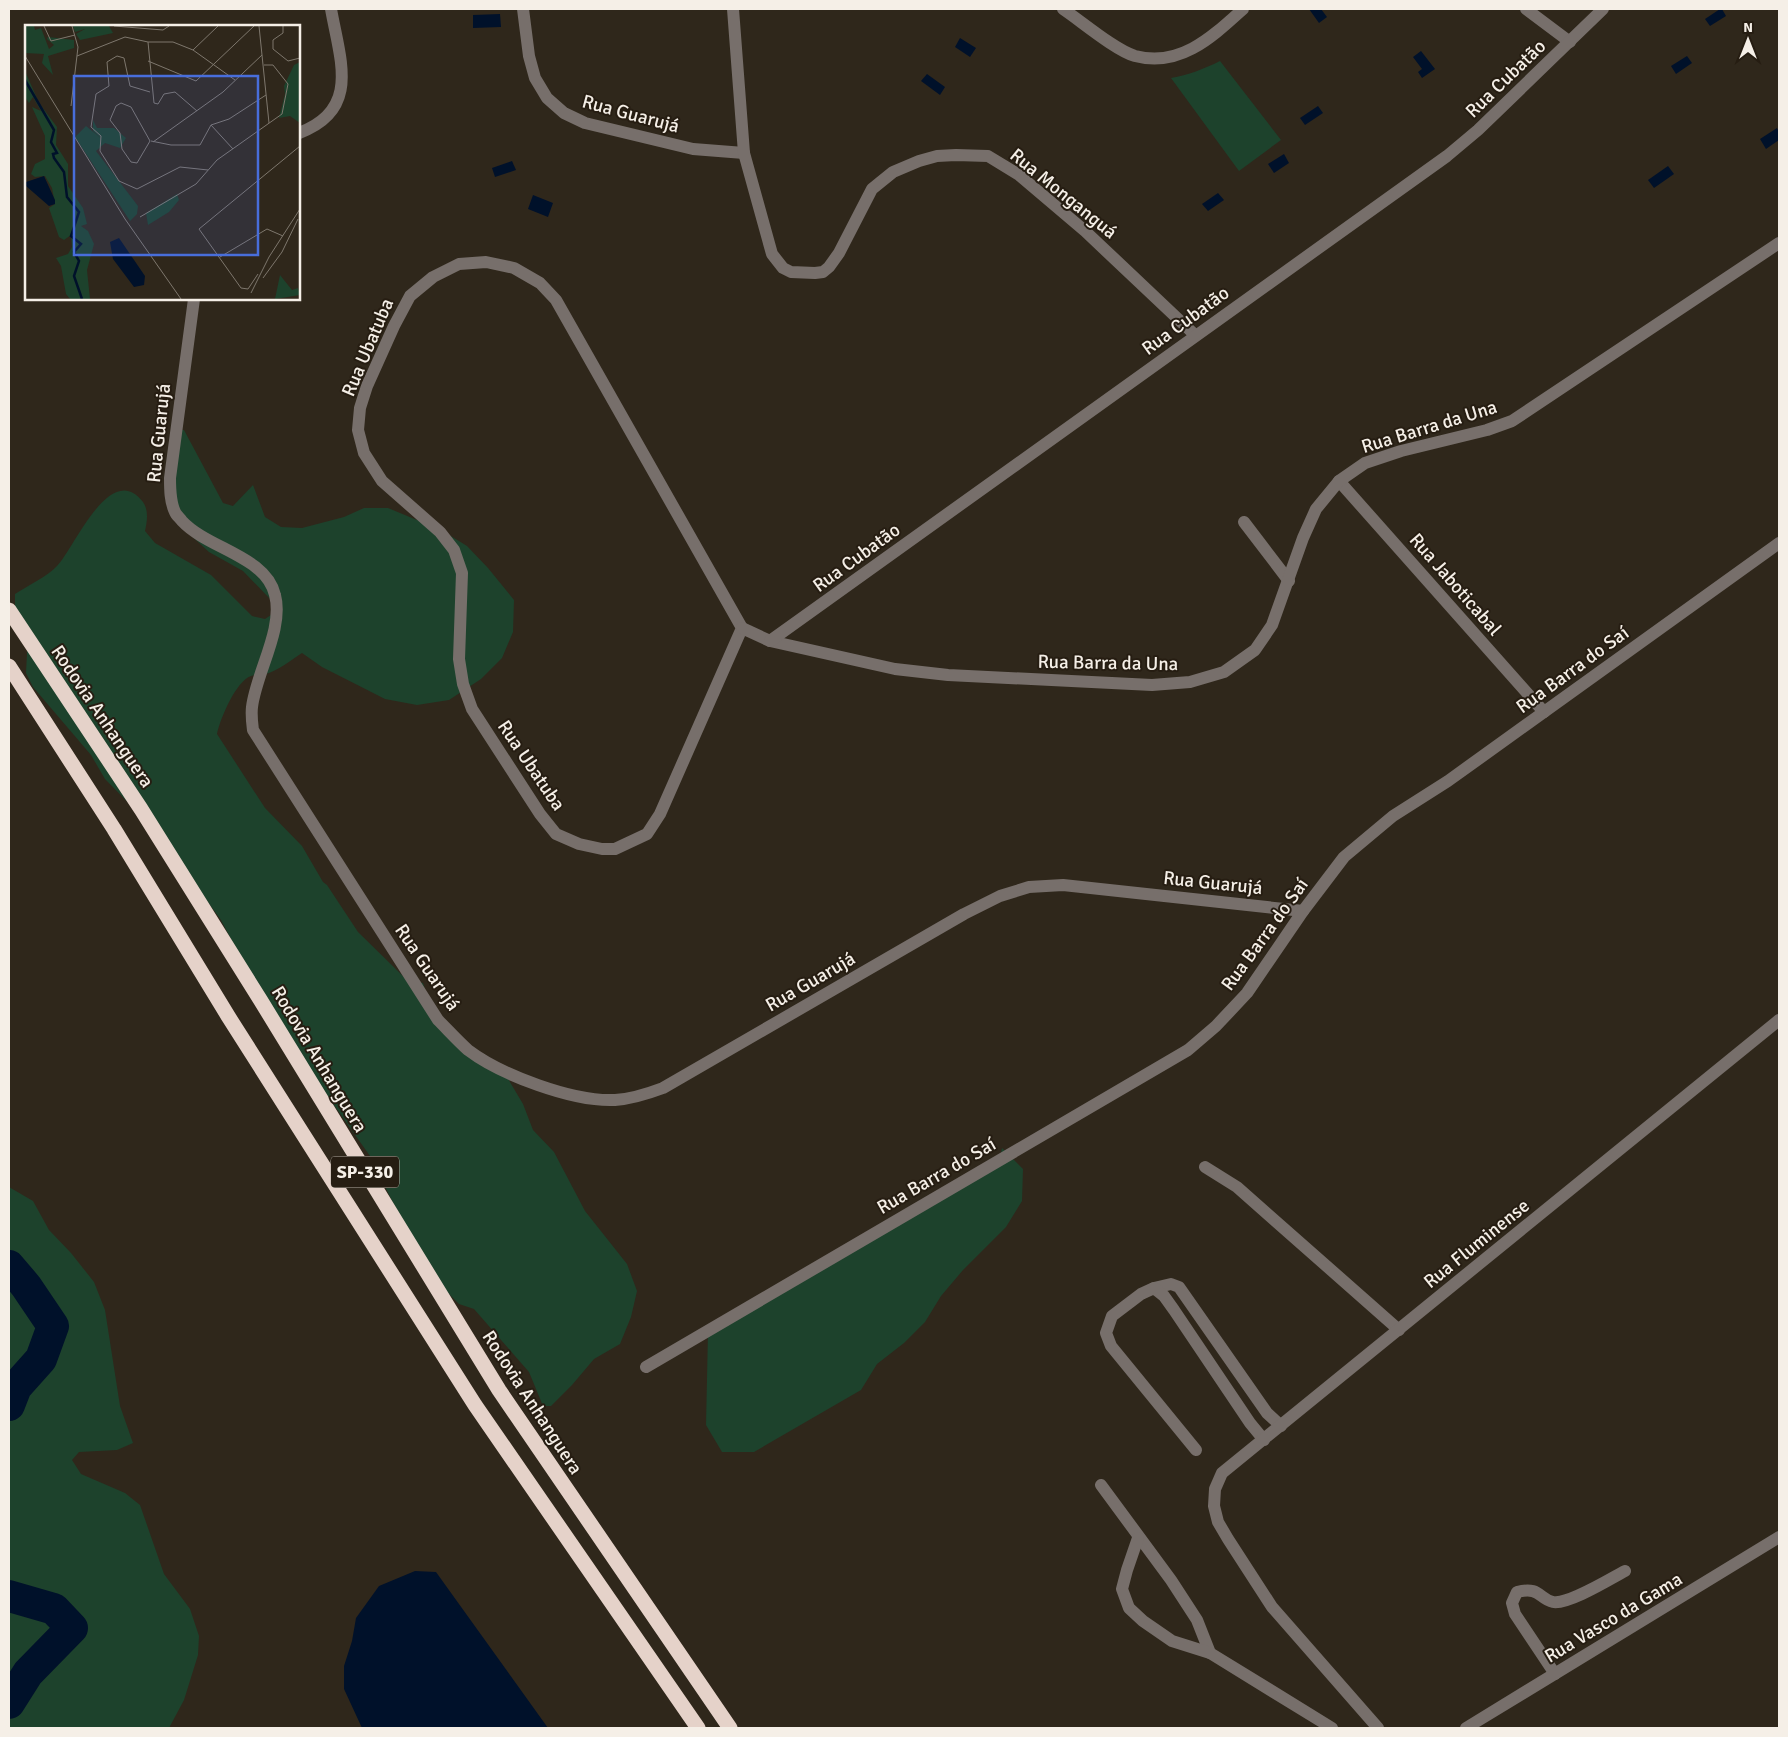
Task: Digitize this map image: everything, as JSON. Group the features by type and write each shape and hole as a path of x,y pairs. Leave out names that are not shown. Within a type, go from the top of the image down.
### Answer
{"highway":[{"name":"Rodovia Anhanguera","path":"9,610 141,809 266,1009 499,1390 730,1728"},
{"name":"SP-330","path":"9,666 114,829 228,1016 475,1405 698,1728"}],"street":[{"path":"300,133 318,125 331,113 339,98 342,81 341,65 331,9"},
{"name":"Rua Guarujá","path":"523,9 535,78 547,98 564,113 584,123 694,149 744,153"},
{"name":"Rua Monganguá","path":"733,9 744,153 772,254 783,268 791,272 815,273 823,272 829,267 839,253 872,189 893,172 937,156 988,156 1019,175 1085,231 1195,336"},
{"path":"1063,9 1111,43 1134,56 1162,58 1186,53 1201,44 1243,9"},
{"path":"1526,9 1570,42"},
{"name":"Rua Cubatão","path":"770,641 1447,156 1478,130 1603,9"},
{"name":"Rua Barra da Una","path":"742,628 770,641 895,670 948,675 1152,685 1190,682 1224,672 1255,650 1272,625 1303,538 1316,509 1339,481 1365,463 1401,450 1487,430 1512,421 1779,244"},
{"name":"Rua Ubatuba","path":"486,262 514,268 540,283 556,300 742,628 660,814 648,834 615,849 602,849 579,844 556,834 540,814 472,709 463,684 459,659 462,573 454,550 440,532 382,481 364,453 358,430 360,408 367,386 394,326 410,296 433,278 459,264 486,262"},
{"name":"Rua Guarujá","path":"194,300 170,478 170,496 175,513 188,528 258,568 269,579 276,596 273,636 252,706 253,730 438,1020 468,1049 504,1072 584,1098 614,1100 639,1096 662,1088 964,914 1000,896 1029,887 1063,885 1303,911"},
{"name":"Rua Jaboticabal","path":"1339,481 1544,712"},
{"path":"1244,522 1289,581"},
{"name":"Rua Barra do Saí","path":"646,1367 1188,1050 1216,1026 1247,993 1303,911 1344,857 1393,816 1448,781 1779,543"},
{"name":"Rua Fluminense","path":"1378,1728 1272,1607 1228,1539 1218,1522 1214,1506 1215,1489 1222,1473 1779,1020"},
{"path":"1206,1167 1237,1187 1399,1330"},
{"path":"1196,1450 1111,1346 1106,1332 1112,1316 1141,1294 1154,1288 1171,1284 1179,1287 1267,1413 1281,1426"},
{"path":"1154,1288 1164,1296 1250,1423 1264,1440"},
{"path":"1101,1486 1171,1580 1197,1620 1210,1653"},
{"name":"Rua Vasco da Gama","path":"1466,1728 1779,1537"},
{"path":"1138,1538 1122,1589 1128,1608 1172,1641 1210,1653 1332,1728"},
{"path":"1555,1674 1515,1614 1512,1603 1517,1592 1526,1590 1538,1592 1552,1602 1565,1602 1625,1571"}],"green space":[{"path":"1220,61 1281,140 1239,171 1171,78 1208,67"},
{"path":"179,430 184,430 223,503 233,506 253,485 265,517 281,527 302,528 344,517 364,508 388,508 441,530 467,546 514,600 513,632 502,658 481,679 449,700 417,705 385,699 322,667 302,653 271,672 264,675 253,675 245,679 234,693 221,719 217,734 265,808 302,846 323,882 327,885 358,932 406,979 423,983 434,1018 507,1077 523,1104 533,1130 554,1152 585,1211 627,1264 637,1291 631,1317 620,1344 594,1359 551,1406 543,1406 529,1372 474,1309 459,1304 440,1285 401,1219 370,1156 302,1060 262,998 221,920 154,829 105,779 91,755 33,687 26,673 28,634 15,612 15,594 57,566 94,512 106,499 118,491 131,492 143,502 147,512 145,531 155,543 211,575 252,616 265,619 274,613 273,602 243,571 209,552 186,531 172,488"},
{"path":"1002,1148 1023,1169 1022,1201 1006,1227 963,1270 941,1296 925,1322 904,1343 877,1364 861,1390 754,1452 722,1452 706,1425 708,1332 1001,1153"},
{"path":"9,1187 33,1201 49,1230 71,1253 94,1282 105,1310 120,1406 133,1443 117,1450 79,1452 72,1460 81,1474 125,1493 140,1505 164,1574 190,1609 199,1636 198,1655 184,1700 169,1728 9,1728"}],"water":[{"path":"1309,9 1321,9 1327,17 1319,23"},
{"path":"1722,9 1726,16 1710,26 1705,19"},
{"path":"500,14 501,27 473,28 473,15"},
{"path":"960,38 976,48 970,57 955,47"},
{"path":"1421,51 1435,69 1422,78 1418,72 1422,69 1413,57"},
{"path":"1687,56 1692,63 1676,74 1671,66"},
{"path":"927,74 945,87 940,95 921,81"},
{"path":"1318,106 1323,113 1305,125 1300,118"},
{"path":"1777,128 1779,140 1766,149 1760,139"},
{"path":"1284,154 1289,163 1274,173 1268,164"},
{"path":"512,161 516,170 495,177 492,168"},
{"path":"1668,166 1674,174 1654,188 1648,180"},
{"path":"1218,193 1224,200 1208,211 1202,204"},
{"path":"533,195 553,203 548,217 528,209"},
{"path":"415,1571 436,1572 548,1728 362,1728 344,1689 344,1666 352,1641 356,1618 379,1586"}],"waterway":[{"path":"9,1266 26,1286 53,1326 41,1359 16,1387 9,1405"},
{"path":"9,1596 54,1609 72,1628 28,1673 9,1703"}]}
